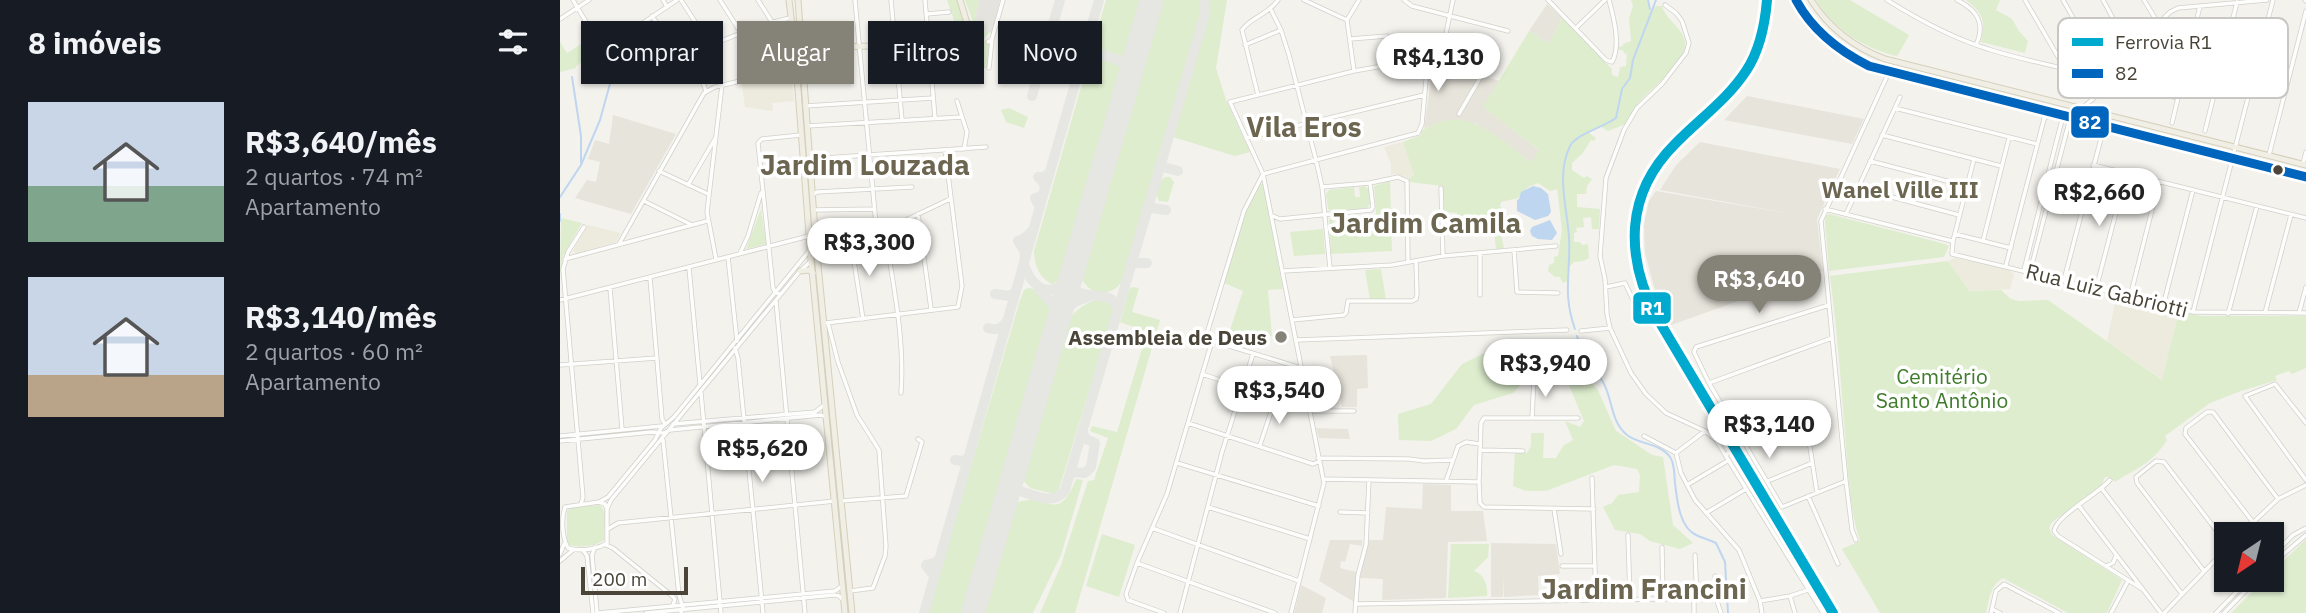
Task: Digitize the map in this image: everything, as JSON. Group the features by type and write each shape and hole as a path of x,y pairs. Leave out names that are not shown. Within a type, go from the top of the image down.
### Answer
{"main road":[{"path":"792,21 789,3 799,0 800,21"},
{"path":"960,0 967,21"},
{"path":"1796,0 1810,21 1834,46 1869,66 2306,177"},
{"path":"1811,0 1835,30 1860,48 1885,59 2304,165"},
{"path":"854,47 868,46"},
{"path":"1885,59 1890,67 1889,72"},
{"path":"796,84 826,323 845,613"},
{"path":"803,84 809,159 810,250 825,404 852,613"},
{"path":"2043,111 2043,105 2047,103 2075,106"},
{"path":"800,271 809,270 813,273"}],"street":[{"path":"573,0 585,21"},
{"path":"560,19 590,0"},
{"path":"663,0 667,7"},
{"path":"645,21 679,0 694,21"},
{"path":"720,0 737,27"},
{"path":"758,0 771,21"},
{"path":"855,0 877,235"},
{"path":"891,0 892,21"},
{"path":"925,0 927,21"},
{"path":"989,68 990,40 1003,0"},
{"path":"1258,95 1242,30 1247,24 1271,10 1278,0"},
{"path":"1304,0 1347,20"},
{"path":"1354,71 1347,20 1359,0"},
{"path":"1404,0 1412,6 1508,30"},
{"path":"1439,67 1453,0"},
{"path":"1550,1 1606,60 1612,62 1615,59 1615,35 1607,0 1576,28"},
{"path":"1887,0 1924,22 1976,45 2057,64"},
{"path":"1957,0 1976,13 1982,29 1976,45"},
{"path":"2025,0 2053,50 2057,64"},
{"path":"2063,0 2073,18"},
{"path":"2103,0 2113,18"},
{"path":"2144,0 2154,18"},
{"path":"2151,13 2160,16 2178,8 2265,0 2271,8"},
{"path":"2269,18 2273,0"},
{"path":"2233,18 2237,2"},
{"path":"1665,5 1682,21 1689,43 1686,53 1664,82 1643,100 1635,111 1624,130 1606,178 1599,248 1610,328 1631,373 1646,394 1673,417 1705,431 1716,440 1823,613"},
{"path":"2197,18 2200,6"},
{"path":"1271,10 1281,30 1322,187 1330,268"},
{"path":"2288,82 2306,11"},
{"path":"927,14 949,12"},
{"path":"2163,18 2169,12"},
{"path":"652,16 655,21"},
{"path":"777,21 792,18"},
{"path":"1245,46 1281,30"},
{"path":"1350,39 1387,36"},
{"path":"2053,50 2057,64"},
{"path":"2046,63 2054,57"},
{"path":"1291,613 1324,486 1307,407 1301,368 1283,271 1263,174 1230,103 1354,71 1411,61 1422,64 1427,69 1421,129 1413,136 1263,174 1244,211 1209,330 1209,338 1301,368"},
{"path":"1856,540 1852,530 1846,481 1821,227 1825,209 1889,72"},
{"path":"1459,114 1480,78"},
{"path":"619,244 706,91 737,82"},
{"path":"703,84 706,91"},
{"path":"898,84 902,120"},
{"path":"932,84 935,118"},
{"path":"716,260 707,221 722,85"},
{"path":"1246,138 1425,94"},
{"path":"805,106 933,97"},
{"path":"1846,214 1900,97"},
{"path":"2174,98 2178,99 2172,123 2174,131"},
{"path":"2200,138 2205,131 2213,98"},
{"path":"2193,312 2249,98"},
{"path":"2269,156 2284,98"},
{"path":"2082,108 2093,99"},
{"path":"2093,99 2092,106 2096,111"},
{"path":"957,101 967,132 964,149"},
{"path":"1895,108 2037,144"},
{"path":"2006,265 2044,119 2043,111"},
{"path":"2044,119 2051,113"},
{"path":"2024,270 2062,120 2059,115"},
{"path":"807,126 962,117"},
{"path":"2030,272 2068,126 2073,118"},
{"path":"2166,129 2172,123"},
{"path":"2064,281 2105,126"},
{"path":"2205,131 2208,140"},
{"path":"688,185 717,135"},
{"path":"778,294 773,288 758,143 801,135"},
{"path":"1882,135 2001,166"},
{"path":"1983,241 2009,137"},
{"path":"809,159 986,147"},
{"path":"2055,147 2062,149"},
{"path":"850,591 873,588 886,546 879,450 857,415 826,323 958,307 962,286 944,150"},
{"path":"2304,165 2306,152"},
{"path":"1825,209 1953,242 1974,159"},
{"path":"1870,161 1966,186"},
{"path":"2093,165 2306,218"},
{"path":"659,172 709,194"},
{"path":"2096,289 2126,174"},
{"path":"1322,187 1370,183 1398,177 1407,181 1408,262"},
{"path":"2130,297 2159,182"},
{"path":"1272,215 1280,219 1371,210 1373,207 1370,183"},
{"path":"809,197 817,192 912,187"},
{"path":"740,253 748,236 762,188"},
{"path":"1441,188 1443,257"},
{"path":"1858,188 1959,215"},
{"path":"2163,306 2193,190"},
{"path":"816,244 850,242 877,235 950,200"},
{"path":"643,201 692,225"},
{"path":"2228,314 2257,206"},
{"path":"756,207 764,207"},
{"path":"814,210 874,209"},
{"path":"918,214 931,310"},
{"path":"2265,313 2291,215"},
{"path":"1274,228 1280,219"},
{"path":"565,259 707,221"},
{"path":"581,504 583,498 563,299 563,269 565,259 584,227"},
{"path":"885,231 903,363 901,393"},
{"path":"1955,234 2011,248"},
{"path":"563,299 809,236"},
{"path":"850,242 863,319"},
{"name":"Rua Luiz Gabriotti","path":"1953,242 1952,254 2006,265 2163,306 2193,312 2228,314 2306,313"},
{"path":"1283,271 1392,265 1556,246"},
{"path":"804,613 776,301 778,294 810,250"},
{"path":"1514,250 1517,292 1558,293"},
{"path":"1480,253 1480,295"},
{"path":"607,509 611,500 663,438 670,425 729,356 742,335 817,255"},
{"path":"728,257 763,613"},
{"path":"1292,320 1344,315 1348,301 1412,301 1417,294 1416,262"},
{"path":"689,268 721,613"},
{"path":"650,278 662,418 670,425 815,412 825,404"},
{"path":"1605,288 1625,283 1635,304"},
{"path":"2299,313 2306,287"},
{"path":"610,288 622,432"},
{"path":"622,432 659,432 679,418 707,378 776,301"},
{"path":"1829,305 1696,347 1694,350 1709,383 1782,507 1846,481"},
{"path":"768,311 772,310 776,315"},
{"path":"1581,331 1610,328"},
{"path":"1296,340 1567,330"},
{"path":"735,332 742,335"},
{"path":"1709,383 1832,337"},
{"path":"1164,613 1126,597 1137,563 1167,494 1213,341"},
{"path":"1180,613 1216,475 1253,354"},
{"path":"729,356 738,358"},
{"path":"560,365 657,358"},
{"path":"827,361 838,362"},
{"path":"1202,374 1314,411 1354,411"},
{"path":"699,375 707,378"},
{"path":"1532,418 1534,379"},
{"path":"2306,424 2275,384 2245,396 2306,480"},
{"path":"1259,446 1276,397"},
{"path":"1310,417 1314,411"},
{"path":"2278,499 2213,412 2209,411 2186,428 2185,434 2253,522 2278,499 2306,485"},
{"path":"785,416 821,415 827,419"},
{"path":"1578,418 1487,417 1481,423 1480,503 1484,507 1594,509"},
{"path":"679,418 682,424"},
{"path":"1188,423 1314,464 1318,460 1452,460"},
{"path":"560,439 670,425 703,424"},
{"path":"1686,485 1727,458 1732,447 1734,427"},
{"path":"1676,453 1705,431"},
{"path":"652,432 657,438"},
{"path":"560,503 568,505 599,502 608,497 657,438 659,432"},
{"path":"659,432 663,438 680,609"},
{"path":"1808,433 1817,493"},
{"path":"1644,436 1676,453 1686,485 1706,513 1739,550 1760,601 1762,613"},
{"path":"608,529 618,523 906,496 922,442 918,439"},
{"path":"1446,481 1458,446 1462,443 1480,444"},
{"path":"656,446 664,447"},
{"path":"1480,450 1522,451"},
{"path":"2204,571 2137,483 2136,477 2153,463 2160,461 2167,465 2214,527"},
{"path":"1176,462 1319,506"},
{"path":"1768,481 1812,463"},
{"path":"1592,478 1595,600"},
{"path":"1323,479 1479,482"},
{"path":"1355,613 1358,575 1366,545 1369,480"},
{"path":"2109,480 2102,489 2059,521 2054,528 2058,536 2142,589"},
{"path":"1706,513 1746,489"},
{"path":"2102,489 2182,594"},
{"path":"1808,496 1838,564"},
{"path":"599,502 605,504 608,515 608,541 604,545"},
{"path":"568,505 563,511 562,523 562,532 568,548 573,550 604,545 611,547 673,598 680,609"},
{"path":"2079,506 2162,613 2214,561"},
{"path":"1208,507 1310,539"},
{"path":"1554,509 1561,554"},
{"path":"1340,512 1367,513"},
{"path":"608,515 618,523"},
{"path":"1152,528 1299,581"},
{"path":"2284,544 2306,528"},
{"path":"2284,552 2306,535"},
{"path":"1628,536 1630,600"},
{"path":"560,554 565,542"},
{"path":"595,547 592,555 596,613"},
{"path":"1662,547 1663,599"},
{"path":"581,549 587,556 596,613"},
{"path":"560,561 573,550"},
{"path":"1694,613 1695,555"},
{"path":"2106,566 2113,563 2116,555"},
{"path":"1137,563 1275,613"},
{"path":"1562,566 1594,566"},
{"path":"2120,613 2112,611 2130,573"},
{"path":"1715,576 1716,597 1721,613"},
{"path":"646,613 803,596 835,591 843,584"},
{"path":"2000,613 1992,611 1996,591 2004,584 2059,613"},
{"path":"1760,601 1808,590"},
{"path":"2216,613 2236,592"},
{"path":"2224,613 2244,592"},
{"path":"673,598 679,594"},
{"path":"803,596 834,595 839,596 844,603"},
{"path":"1790,596 1795,613"},
{"path":"1357,604 1716,597"},
{"path":"596,613 680,609 692,613"}],"shaded area":[{"path":"979,0 1000,0 992,33 984,31 984,21 977,21 975,17"},
{"path":"1547,4 1562,18 1549,44 1529,31"},
{"path":"1433,65 1470,71 1499,81 1484,107 1546,156 1538,167 1476,124 1446,120 1424,129"},
{"path":"742,84 792,84 794,101 772,103 773,111 745,107"},
{"path":"1747,96 1864,119 1852,144 1724,120"},
{"path":"613,115 676,134 631,214 575,198 587,180 596,182 600,162 588,159 595,140 609,144"},
{"path":"1403,142 1414,175 1409,178 1391,174 1391,164 1384,147"},
{"path":"1700,142 1840,169 1817,219 1823,271 1671,325 1654,287 1645,253 1644,224 1649,201 1656,191 1792,214 1660,190 1676,165"},
{"path":"588,225 621,233 616,242 575,254 573,250"},
{"path":"1954,258 2005,268 2014,274 2010,289 1969,291 1948,261"},
{"path":"2116,298 2179,312 2163,380 2107,341"},
{"path":"1367,355 1368,388 1357,389 1357,407 1342,407 1330,356"},
{"path":"1316,428 1348,429 1350,439 1319,438"},
{"path":"1423,484 1451,485 1451,511 1483,511 1487,541 1448,542 1446,598 1382,600 1383,579 1360,578 1369,540 1383,540 1386,507 1422,509"},
{"path":"1330,540 1362,540 1362,546 1350,544 1345,562 1341,561 1340,568 1356,572 1354,602 1319,581"},
{"path":"1491,543 1556,544 1560,574 1538,576 1539,595 1504,597 1504,577 1503,597 1491,597"},
{"path":"1301,585 1326,598 1322,613 1294,613"}],"green space":[{"path":"947,0 957,0 963,21 954,21"},
{"path":"965,0 979,0 975,17 977,21 972,19"},
{"path":"1106,0 1145,0 1065,274 1063,279 1052,284 1038,270 1034,251 1082,84 1102,84 1100,21"},
{"path":"1161,0 1199,0 1201,12 1123,279 1114,290 1102,293 1090,288 1081,277"},
{"path":"1208,0 1227,0 1216,68 1226,100 1250,152 1235,156 1173,137 1209,14"},
{"path":"1631,0 1647,0 1650,11 1656,6 1662,6 1684,37 1684,50 1675,66 1638,104 1626,124 1608,131 1600,126 1589,133 1596,138 1591,140 1572,163 1572,170 1584,178 1587,176 1592,179 1586,194 1577,194 1577,207 1600,209 1599,229 1592,229 1591,217 1583,218 1584,227 1576,228 1574,242 1588,244 1589,258 1574,262 1568,268 1567,281 1563,283 1560,277 1555,277 1548,271 1549,265 1554,263 1554,257 1558,256 1562,230 1557,189 1550,191 1538,183 1528,187 1518,198 1501,202 1500,206 1507,214 1496,215 1504,248 1496,249 1494,230 1459,234 1457,213 1444,212 1443,186 1409,182 1409,178 1414,175 1403,142 1421,135 1421,131 1437,123 1459,120 1470,122 1492,133 1531,162 1539,150 1483,107 1529,31 1549,44 1562,18 1612,69 1612,75 1618,77 1620,67 1626,66 1627,54 1623,50 1617,50 1617,47 1631,41"},
{"path":"1816,0 1850,0 1909,35 1896,56 1872,48 1841,29"},
{"path":"1966,0 2000,0 1996,10 2012,19 2028,41 2025,53 1981,42 1982,18"},
{"path":"984,39 990,45 988,68 984,68"},
{"path":"560,42 567,53 581,44 581,63 576,68 560,72"},
{"path":"1009,108 1028,117 1024,128 1006,122 1001,110"},
{"path":"1170,177 1174,182 1168,202 1159,201 1156,194 1160,181"},
{"path":"1390,181 1392,251 1331,254 1329,220 1333,217 1334,228 1377,224 1374,186"},
{"path":"1260,184 1263,184 1283,289 1268,290 1272,336 1254,331 1247,348 1226,342 1243,291 1224,283 1245,212"},
{"path":"1354,187 1355,197 1360,197 1359,187 1369,189 1370,204 1367,208 1328,209 1326,194 1329,190"},
{"path":"761,209 766,244 746,249"},
{"path":"1829,214 1949,246 1944,257 1829,271 1825,222"},
{"path":"561,218 582,223 563,256 560,276"},
{"path":"1323,229 1325,254 1294,256 1290,232"},
{"name":"Cemitério Santo Antônio","path":"1948,261 1969,291 2001,290 2011,299 2019,301 2048,300 2162,380 2179,312 2202,316 2306,316 2306,368 2292,374 2289,371 2275,376 2277,380 2210,403 2165,436 2167,440 2150,460 2115,482 2111,477 2105,477 2102,484 2051,523 2049,528 2052,535 2122,580 2107,613 2068,613 2003,578 1993,589 1986,613 1880,613 1842,549 1860,541 1853,515 1830,276"},
{"path":"1381,269 1386,300 1370,300 1365,270"},
{"path":"1132,287 1139,288 1132,312 1160,320 1075,613 1040,613 1061,565 1088,481 1094,480 1108,438 1090,431 1092,426 1117,432 1147,332 1120,322"},
{"path":"1028,288 1043,295 1051,308 1052,319 967,613 928,613 1020,300 1024,290"},
{"path":"1098,299 1111,301 1114,309 1059,489 1054,494 1030,488 1022,479 1066,325 1079,309"},
{"path":"1493,349 1512,362 1572,361 1598,390 1616,431 1652,455 1663,457 1673,525 1693,543 1680,549 1650,541 1640,534 1615,530 1603,507 1612,503 1618,495 1639,492 1640,475 1637,469 1614,465 1546,491 1526,491 1513,486 1515,452 1527,453 1531,446 1531,433 1544,433 1543,458 1556,458 1563,446 1573,440 1565,421 1580,427 1584,421 1566,378 1532,373 1513,393 1474,405 1456,429 1431,441 1399,440 1398,414 1431,404 1462,364"},
{"path":"1076,479 1083,480 1061,555 1033,613 983,613 1016,503 1027,500 1057,504 1063,501"},
{"path":"600,505 605,512 604,540 588,546 569,545 567,511 571,508"},
{"path":"1102,534 1135,545 1119,597 1086,586"},
{"path":"2306,539 2306,613 2231,613 2252,592 2284,592 2284,560"},
{"path":"1451,544 1489,544 1488,557 1474,571 1485,581 1487,596 1448,598"}],"water":[{"path":"1533,186 1548,194 1551,212 1548,216 1535,220 1517,211 1517,200 1521,192"},
{"path":"1550,220 1557,233 1552,240 1532,236 1532,227"}],"waterway":[{"path":"1648,0 1650,9"},
{"path":"1575,329 1568,294 1569,237 1563,191 1566,157 1570,146 1578,138 1616,118 1622,89 1630,78 1633,60 1656,0"},
{"path":"572,77 581,136 581,163"},
{"path":"560,197 581,165 600,120 610,84"},
{"path":"560,214 560,221"},
{"path":"1577,336 1585,356 1606,389 1621,429 1632,438 1666,452 1672,460 1682,519 1690,531 1716,543 1725,562 1728,613"}],"taxiway":[{"path":"1032,96 1060,0"},
{"path":"924,613 1099,0"},
{"path":"1008,495 1017,490 1049,499 1065,490 1205,14 1204,0"},
{"path":"1120,60 1126,61 1137,52"},
{"path":"1102,55 1119,60 1129,70 1130,77"},
{"path":"1158,169 1163,167 1178,171"},
{"path":"1040,207 1035,198 1042,195 1045,189 1038,177 1044,177 1050,172"},
{"path":"1146,210 1166,210"},
{"path":"1025,258 1024,250 1018,241 1033,230"},
{"path":"1131,263 1147,263"},
{"path":"1024,264 1034,283 1048,290 1063,284 1074,266 1071,280 1076,291 1111,299 1117,310"},
{"path":"1039,289 1056,307 1058,321 1070,305 1088,297"},
{"path":"995,294 1010,296 1016,291"},
{"path":"988,328 1000,328 1008,320"},
{"path":"1071,472 1085,473 1091,467 1095,443 1086,439 1082,432"},
{"path":"955,460 964,461 969,457"},
{"path":"934,576 926,565 939,559"}],"runway":[{"path":"973,613 1152,0"}],"rail line":[{"name":"R1","path":"1767,0 1761,37 1746,71 1721,101 1675,144 1659,163 1647,184 1635,226 1635,248 1639,271 1656,316 1833,613"}],"transit line":[{"name":"82","path":"1796,0 1802,11 1827,39 1869,66 2306,177"}],"place":[{"name":"Assembleia de Deus","path":"1281,337"}],"district":[{"name":"Vila Eros","path":"1304,126"},
{"name":"Jardim Louzada","path":"865,164"},
{"name":"Wanel Ville III","path":"1900,189"},
{"name":"Jardim Camila","path":"1426,222"},
{"name":"Jardim Francini","path":"1644,588"}]}
